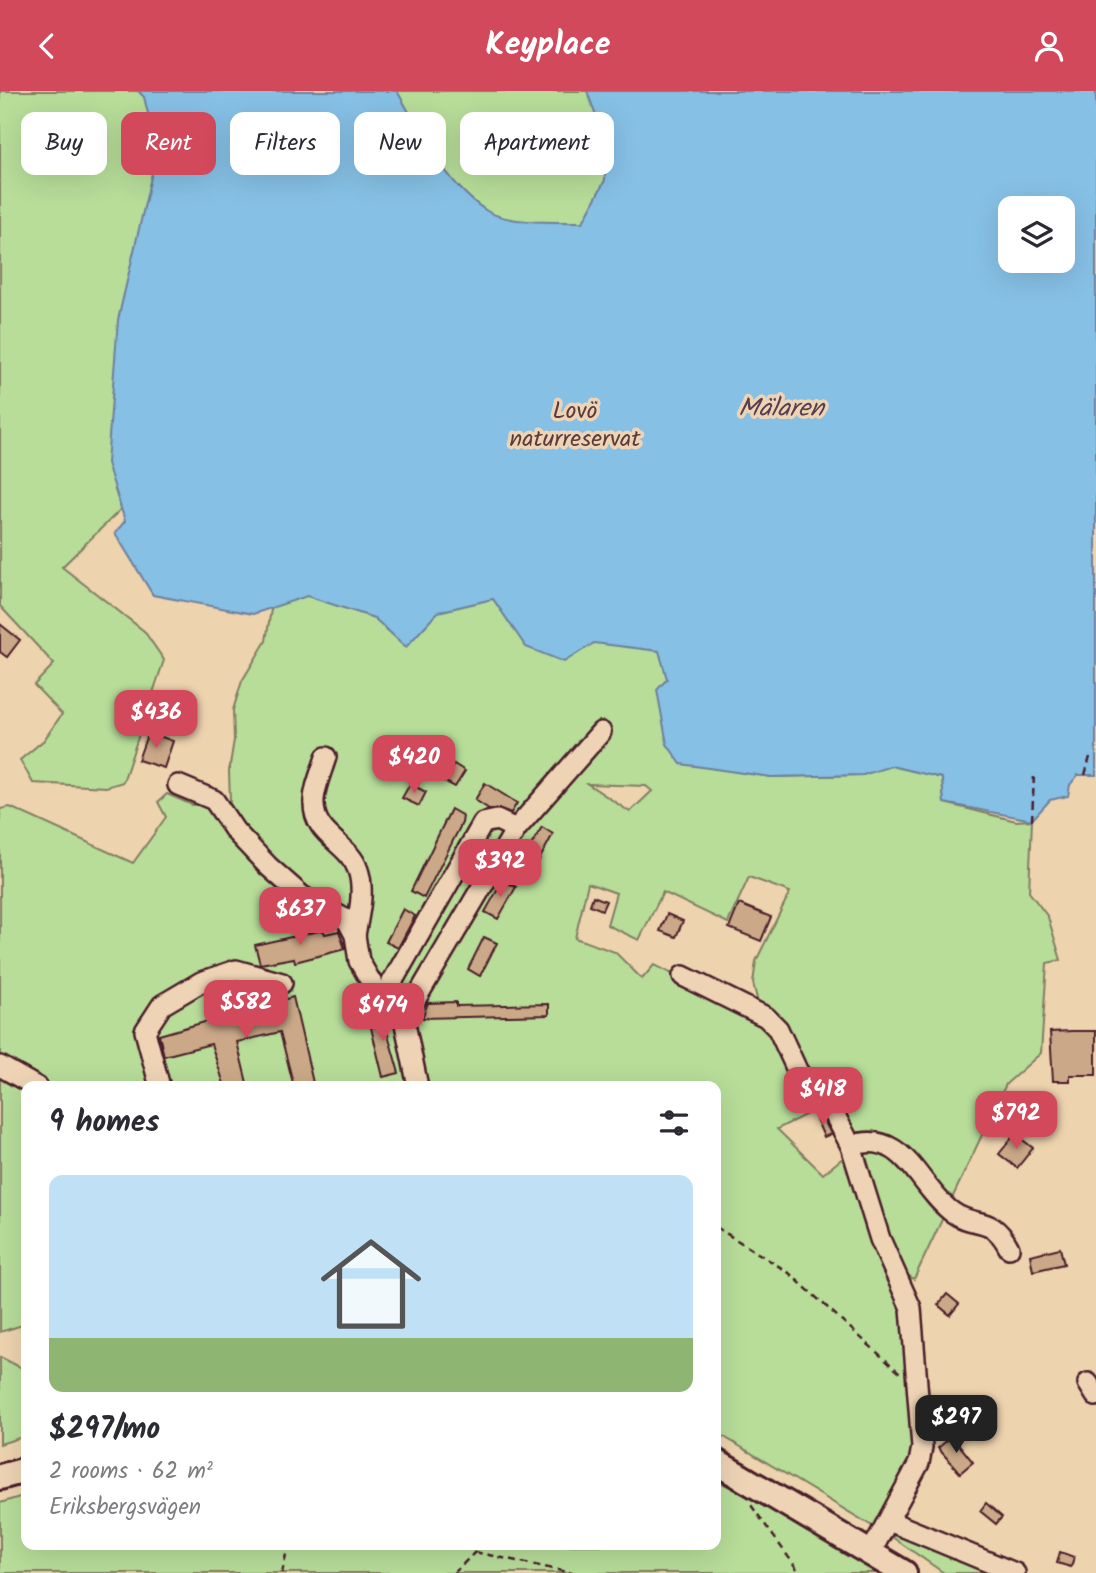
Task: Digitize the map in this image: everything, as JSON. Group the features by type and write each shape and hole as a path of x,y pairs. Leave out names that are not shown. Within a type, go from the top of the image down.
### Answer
{"main road":[{"path":"721,1465 904,1573"},
{"path":"0,1478 21,1471"}],"street":[{"path":"406,1013 481,893 516,829 601,732"},
{"path":"326,757 314,804 319,828 342,848 358,869 361,903 355,935"},
{"path":"178,785 214,800 235,831 268,866 302,896 347,920 355,935 359,961 374,987 406,1013"},
{"path":"417,1081 406,1013 393,995 392,982 483,823 497,820 516,829"},
{"path":"158,1081 145,1031 162,1005 201,982 236,970 282,983"},
{"path":"683,976 766,1017 778,1029 798,1072 831,1108 851,1146 880,1239 911,1308 922,1423 919,1463 871,1552"},
{"path":"0,1066 26,1081"},
{"path":"851,1146 876,1142 895,1149 908,1159 951,1211 992,1226 1009,1248"},
{"path":"889,1521 1016,1573"}],"path":[{"path":"1085,775 1090,757"},
{"path":"1032,820 1034,775"},
{"path":"721,1230 788,1272 918,1390"},
{"path":"750,1503 800,1573"},
{"path":"282,1573 287,1550"},
{"path":"472,1550 572,1573"},
{"path":"454,1573 475,1552"}],"green space":[{"name":"Lovö naturreservat","path":"0,91 1096,91 1096,745 716,725 714,762 699,766 771,777 862,775 891,765 942,778 944,803 1016,821 1032,820 1029,892 1048,917 1061,960 1047,963 1041,1053 1006,1084 914,1279 901,1271 856,1145 837,1104 810,1080 781,1025 759,1007 753,983 756,961 790,892 749,877 728,923 663,892 639,940 607,925 616,893 588,883 575,938 615,952 642,979 654,965 758,1016 777,1035 796,1079 825,1105 777,1129 823,1174 849,1153 880,1251 906,1308 917,1460 879,1530 721,1435 721,1081 21,1081 21,1326 0,1332 0,809 10,807 133,863 166,817 158,802 167,794 192,805 230,801 233,710 242,681 266,641 277,571 232,571 196,562 182,553 162,529 144,480 115,490 121,509 62,567 144,631 164,660 123,782 106,787 33,783 20,760 44,740 62,714 34,685 54,664 0,606","holes":["588,784 646,786 652,791 630,812"]},
{"path":"0,1357 21,1368 21,1438 0,1444"},
{"path":"721,1483 805,1525 882,1573 0,1573 0,1503 21,1497 21,1550 721,1550"},
{"path":"898,1534 999,1573 944,1573 892,1537"}],"water":[{"name":"Mälaren","path":"138,91 397,91 409,112 354,112 354,175 446,175 446,171 472,200 496,215 520,220 583,222 605,180 605,175 614,175 614,112 595,112 587,91 1096,91 1096,775 1078,775 1070,785 1068,796 1050,800 1032,820 944,803 942,778 891,766 863,775 771,777 681,764 667,744 657,690 667,679 659,651 594,643 564,662 526,647 493,599 438,612 406,647 374,618 307,596 253,614 153,595 115,533 125,521 107,463 118,320 151,175 216,175 216,112 148,112 144,97"}],"building":[{"path":"0,624 20,640 7,657 0,652"},
{"path":"148,732 173,741 164,768 138,760"},
{"path":"454,764 465,771 455,787 444,781"},
{"path":"485,783 517,803 511,813 501,809 489,809 475,800"},
{"path":"410,784 426,792 419,806 402,798"},
{"path":"451,809 463,816 462,823 424,898 411,891"},
{"path":"542,827 553,834 537,864 534,862 528,873 518,867"},
{"path":"503,880 516,887 498,919 485,912"},
{"path":"593,896 606,901 602,910 590,905"},
{"path":"739,904 771,917 761,941 729,928"},
{"path":"403,909 415,916 398,948 386,942"},
{"path":"667,914 683,921 676,937 660,931"},
{"path":"323,930 325,934 339,931 345,949 295,962 294,958 260,964 255,945"},
{"path":"484,937 497,943 480,976 468,969"},
{"path":"293,997 313,1081 292,1081 280,1032 237,1042 247,1081 223,1081 211,1044 164,1056 159,1035"},
{"path":"456,1002 456,1006 549,1004 549,1015 422,1018 428,1003"},
{"path":"380,1007 399,1073 383,1077 367,1011"},
{"path":"1096,1031 1096,1075 1070,1075 1070,1081 1053,1081 1050,1032"},
{"path":"822,1116 831,1134 824,1137 816,1119"},
{"path":"1015,1134 1033,1148 1017,1168 999,1154"},
{"path":"1060,1248 1064,1264 1033,1271 1030,1255"},
{"path":"947,1294 959,1304 950,1315 938,1305"},
{"path":"952,1436 973,1462 960,1473 938,1448"},
{"path":"986,1503 1002,1517 996,1524 980,1511"},
{"path":"1060,1552 1074,1557 1071,1567 1057,1563"}]}
